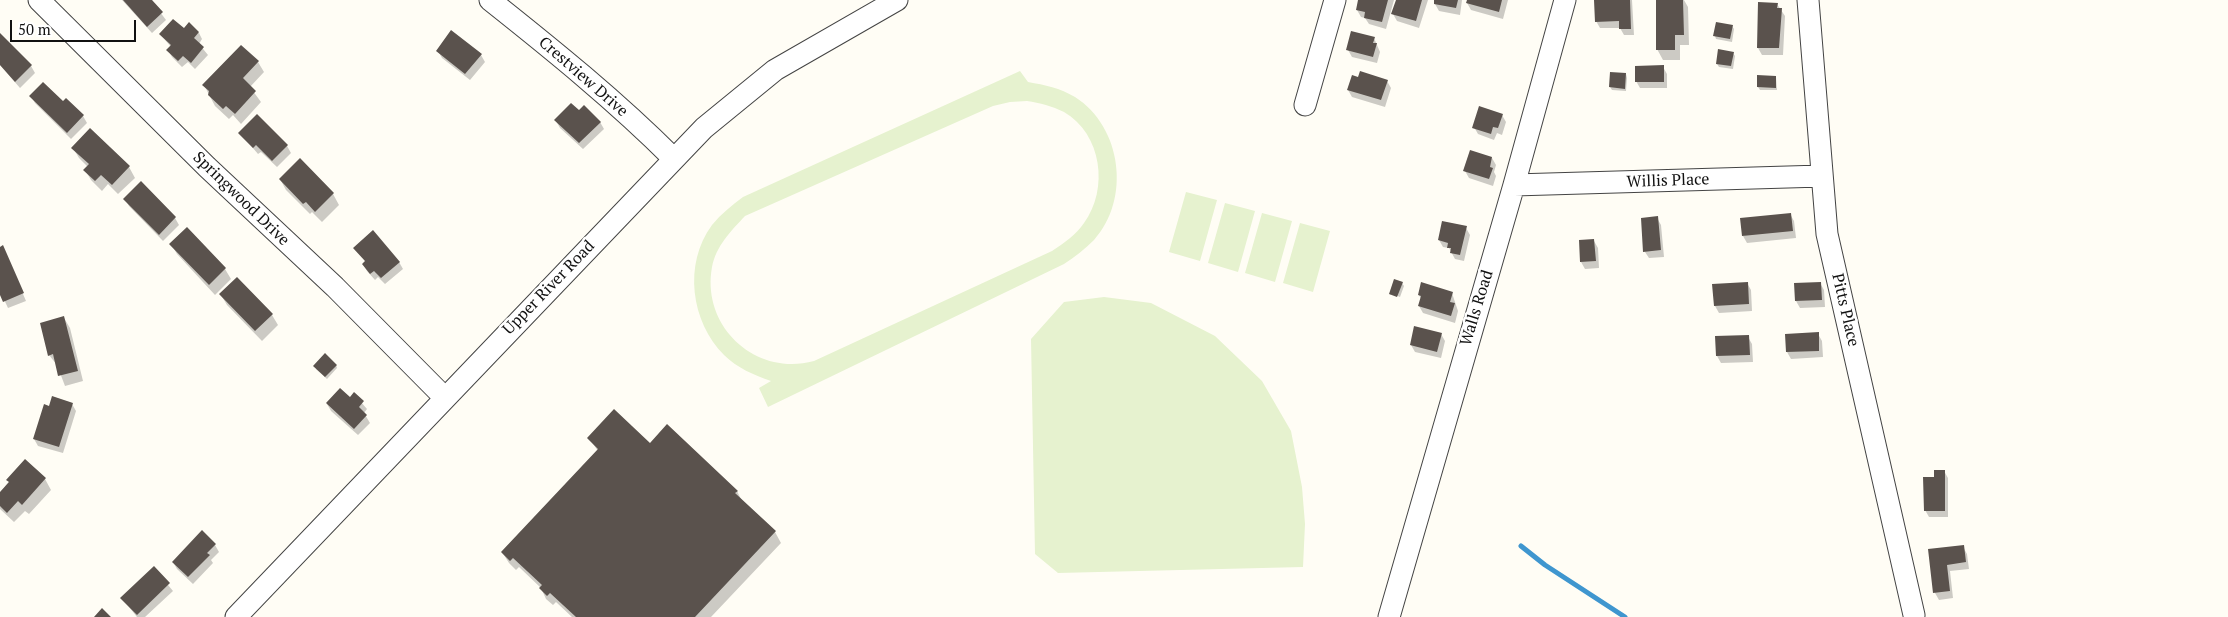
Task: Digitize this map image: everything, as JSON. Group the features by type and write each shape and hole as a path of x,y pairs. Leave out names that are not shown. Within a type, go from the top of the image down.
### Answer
{"street":[{"name":"Springwood Drive","path":"39,0 207,167 334,288 444,397"},
{"name":"Crestview Drive","path":"490,0 552,49 651,136 673,158"},
{"name":"Upper River Road","path":"236,617 444,397 704,128 767,75 897,0"},
{"path":"1306,106 1335,0"},
{"name":"Walls Road","path":"1389,617 1514,185 1565,0"},
{"name":"Pitts Place","path":"1808,0 1827,234 1914,615"},
{"name":"Willis Place","path":"1514,185 1822,176"}],"green space":[{"path":"1020,71 1028,82 1064,91 1091,110 1103,126 1116,164 1117,185 1113,205 1106,223 1094,240 1072,259 768,407 759,388 771,381 746,371 724,355 713,342 704,326 698,310 695,292 694,275 697,257 703,240 715,221 743,197","holes":["1027,101 1046,105 1064,112 1077,122 1087,134 1094,148 1098,163 1099,179 1097,194 1092,209 1084,223 1065,242 1052,251 814,361 793,364 772,362 753,354 737,342 724,327 715,309 711,289 712,267 717,252 729,233 745,216 993,106"]},
{"path":"1186,192 1217,200 1200,261 1169,252"},
{"path":"1225,203 1255,211 1238,272 1208,263"},
{"path":"1262,213 1292,221 1275,282 1245,273"},
{"path":"1300,223 1330,231 1313,292 1283,283"},
{"path":"1104,297 1151,303 1215,336 1262,381 1291,431 1302,487 1305,524 1303,567 1058,573 1035,554 1031,339 1064,302"}],"building":[{"path":"123,0 152,0 163,12 147,27"},
{"path":"1358,0 1388,0 1382,22 1364,18 1365,12 1356,10"},
{"path":"1396,0 1422,0 1416,21 1391,14"},
{"path":"1434,0 1458,0 1456,8 1434,4"},
{"path":"1467,0 1502,0 1499,12 1466,3"},
{"path":"1594,0 1630,0 1631,29 1619,29 1619,21 1595,22"},
{"path":"1656,0 1683,0 1684,35 1675,35 1675,50 1656,50"},
{"path":"1758,2 1778,3 1777,8 1782,8 1779,48 1757,48"},
{"path":"173,19 184,28 189,22 199,32 194,38 204,47 191,63 183,56 178,61 166,50 171,45 159,34"},
{"path":"1716,22 1733,25 1730,39 1713,36"},
{"path":"451,30 482,54 465,74 436,51"},
{"path":"1351,31 1375,37 1373,43 1377,43 1373,57 1346,50"},
{"path":"0,33 32,65 15,82 0,65"},
{"path":"241,45 259,61 243,78 256,91 235,114 226,106 223,109 208,95 209,91 202,85"},
{"path":"1718,49 1734,52 1731,66 1716,64"},
{"path":"1664,65 1664,82 1635,82 1635,66"},
{"path":"1360,71 1388,80 1381,100 1347,90 1352,75 1358,77"},
{"path":"1610,72 1626,73 1625,89 1609,87"},
{"path":"1757,75 1776,76 1776,88 1757,87"},
{"path":"43,82 63,101 66,98 84,115 67,133 29,96"},
{"path":"571,103 579,110 584,105 601,122 579,143 554,120"},
{"path":"1479,106 1503,114 1498,128 1493,127 1491,134 1472,128"},
{"path":"257,114 288,145 272,161 256,145 253,148 238,133"},
{"path":"90,128 130,166 112,185 101,175 95,181 83,170 89,164 71,148"},
{"path":"1470,150 1492,157 1490,167 1493,168 1489,179 1463,171"},
{"path":"300,158 334,193 315,212 306,202 303,204 279,179"},
{"path":"141,181 176,217 159,235 123,199"},
{"path":"1791,213 1793,231 1742,236 1740,218"},
{"path":"1658,216 1661,250 1643,252 1641,218"},
{"path":"1442,221 1467,226 1460,255 1450,253 1451,248 1447,248 1448,243 1438,240"},
{"path":"187,227 226,268 209,285 169,244"},
{"path":"373,230 400,262 381,278 374,271 370,274 362,264 365,261 353,248"},
{"path":"1594,239 1596,261 1580,262 1579,240"},
{"path":"3,245 24,293 3,302 0,295 0,247"},
{"path":"237,277 273,314 255,331 219,294"},
{"path":"1394,279 1403,282 1397,297 1389,294"},
{"path":"1421,282 1453,292 1450,302 1455,303 1451,316 1418,306 1421,296 1418,295"},
{"path":"1748,282 1749,304 1714,306 1712,284"},
{"path":"1821,282 1822,300 1795,301 1794,283"},
{"path":"64,316 78,371 58,376 53,354 48,356 40,323"},
{"path":"1414,326 1442,333 1437,352 1410,345"},
{"path":"1819,332 1819,351 1786,352 1785,334"},
{"path":"1749,335 1750,355 1716,356 1715,336"},
{"path":"325,353 337,365 325,377 313,366"},
{"path":"340,388 350,397 354,392 364,401 359,407 367,415 354,429 326,403"},
{"path":"52,396 73,403 59,447 33,439 44,404 49,406"},
{"path":"614,409 650,443 667,424 738,491 735,493 776,531 695,617 576,617 550,593 547,596 539,588 542,585 513,558 510,561 501,552 598,449 587,438"},
{"path":"25,459 46,478 22,505 18,501 7,513 0,506 0,492 9,482 6,480"},
{"path":"1934,470 1945,470 1945,511 1924,511 1923,477 1934,477"},
{"path":"202,530 216,544 207,553 210,555 188,577 172,562"},
{"path":"1964,545 1966,562 1947,565 1950,591 1933,593 1928,549"},
{"path":"154,566 170,583 137,615 120,598"},
{"path":"102,608 111,617 94,617"}],"waterway":[{"path":"1521,546 1545,565 1625,617"}]}
